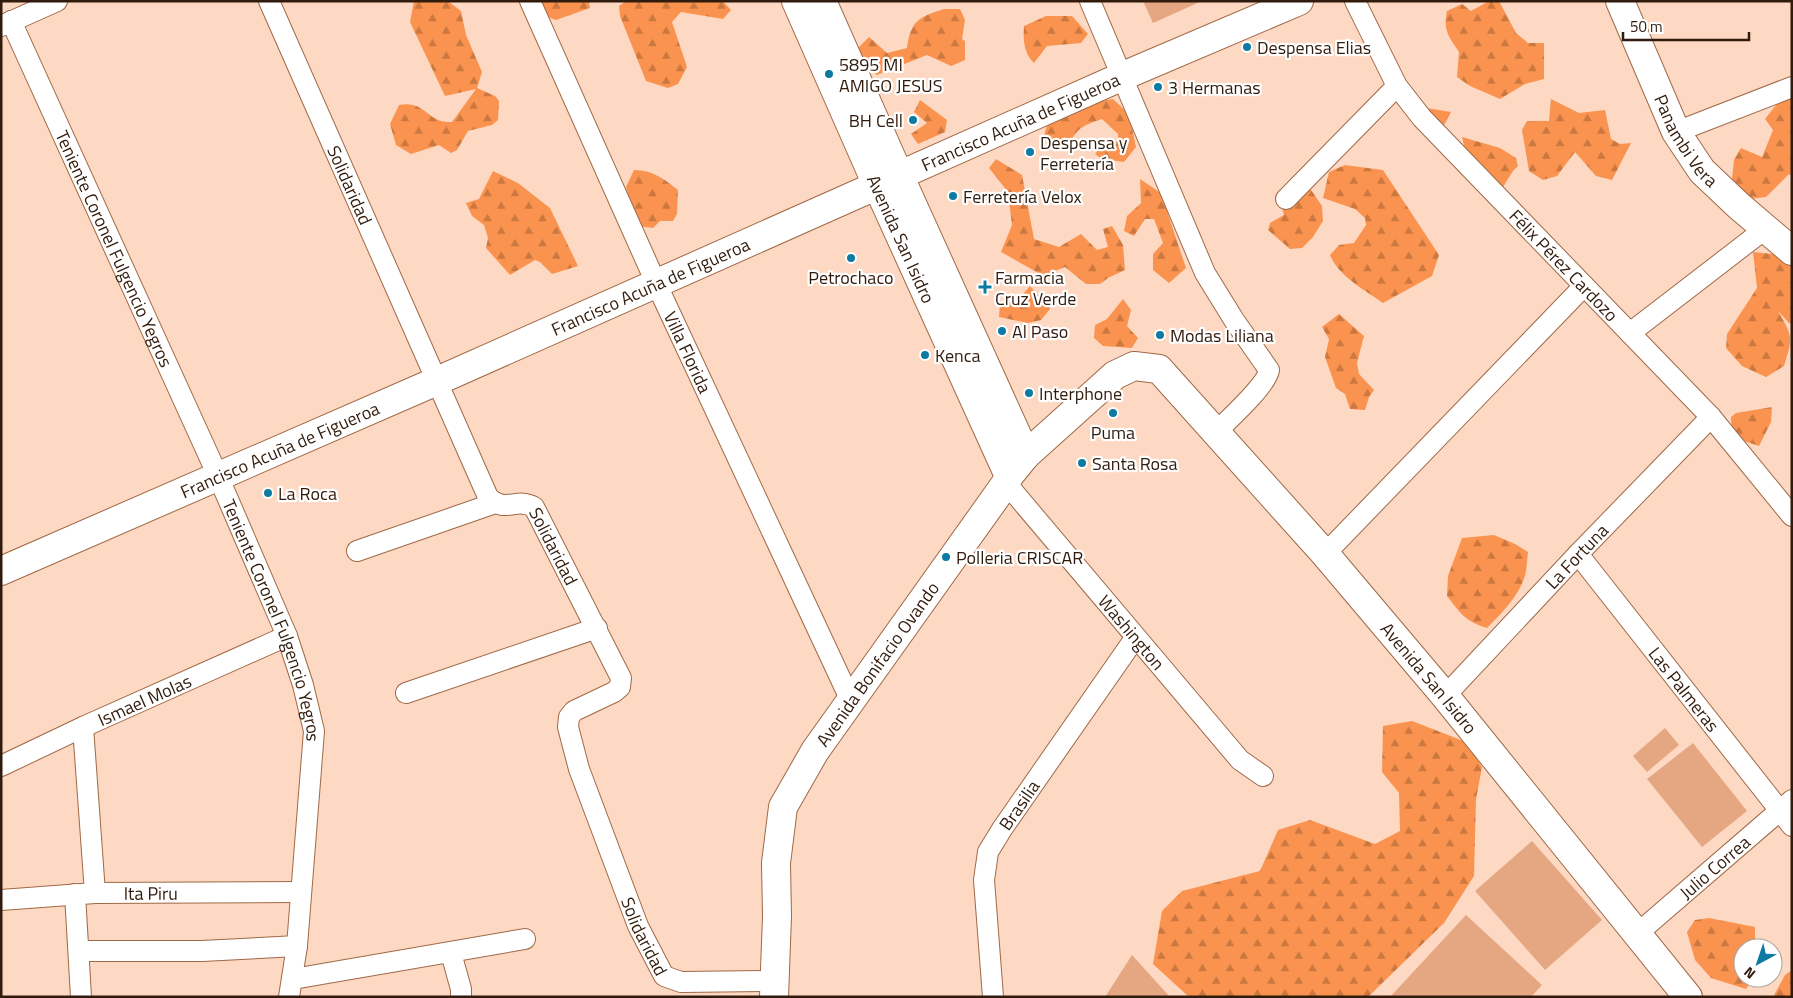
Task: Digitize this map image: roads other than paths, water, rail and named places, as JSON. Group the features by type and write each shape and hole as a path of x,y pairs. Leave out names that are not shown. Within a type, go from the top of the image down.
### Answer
{"main road":[{"name":"Avenida San Isidro","path":"796,1 1026,455"},
{"name":"Avenida San Isidro","path":"822,1 888,180 1008,480"},
{"name":"Francisco Acuña de Figueroa","path":"1,571 437,382 1123,76 1299,1"},
{"name":"Panambi Vera","path":"1620,1 1676,132 1702,170 1765,229 1792,251"},
{"name":"Avenida Bonifacio Ovando","path":"774,989 777,916 776,863 782,807 815,751 1026,455 1115,375 1134,366 1159,369"},
{"name":"Avenida San Isidro","path":"1159,369 1325,554 1444,696 1638,933 1674,991"}],"street":[{"path":"6,23 57,1"},
{"name":"Solidaridad","path":"269,1 488,496 495,504 504,506 527,503 534,507 621,678 620,687 614,692 574,711 569,717 568,727 579,769 638,926 664,976 681,982 774,989"},
{"name":"Villa Florida","path":"530,1 656,283 851,701"},
{"path":"1090,1 1205,273 1234,320 1269,370 1267,378 1262,384 1216,432"},
{"name":"Félix Pérez Cardozo","path":"1354,1 1397,86 1422,118 1711,417 1792,516"},
{"name":"Teniente Coronel Fulgencio Yegros","path":"6,23 218,476 288,636 303,686 314,731 291,988"},
{"path":"1286,199 1397,86"},
{"path":"1676,132 1792,87"},
{"path":"1630,334 1765,229"},
{"path":"1325,554 1584,286"},
{"name":"La Fortuna","path":"1444,696 1711,417"},
{"name":"Washington","path":"1008,480 1135,638 1240,760 1262,776"},
{"path":"357,551 495,504"},
{"name":"Las Palmeras","path":"1578,554 1788,812"},
{"path":"406,693 597,628"},
{"name":"Ismael Molas","path":"1,766 83,727 288,636"},
{"name":"Brasilia","path":"993,997 984,880 988,852 1135,638"},
{"path":"83,727 95,893"},
{"name":"Julio Correa","path":"1638,933 1788,812"},
{"name":"Ita Piru","path":"1,900 95,893 301,892"},
{"path":"75,894 81,997"},
{"path":"291,988 525,939"},
{"path":"79,951 202,951 296,946"},
{"path":"451,953 461,989 461,997"}],"place":[{"name":"Despensa Elias","path":"1247,47"},
{"name":"5895 MI AMIGO JESUS","path":"829,74"},
{"name":"3 Hermanas","path":"1158,87"},
{"name":"BH Cell","path":"913,120"},
{"name":"Despensa y Ferretería","path":"1030,152"},
{"name":"Ferretería Velox","path":"953,196"},
{"name":"Petrochaco","path":"851,258"},
{"name":"Farmacia Cruz Verde","path":"985,287"},
{"name":"Al Paso","path":"1002,331"},
{"name":"Modas Liliana","path":"1160,335"},
{"name":"Kenca","path":"925,355"},
{"name":"Interphone","path":"1029,393"},
{"name":"Puma","path":"1113,413"},
{"name":"Santa Rosa","path":"1082,463"},
{"name":"La Roca","path":"268,493"},
{"name":"Polleria CRISCAR","path":"946,557"}]}
